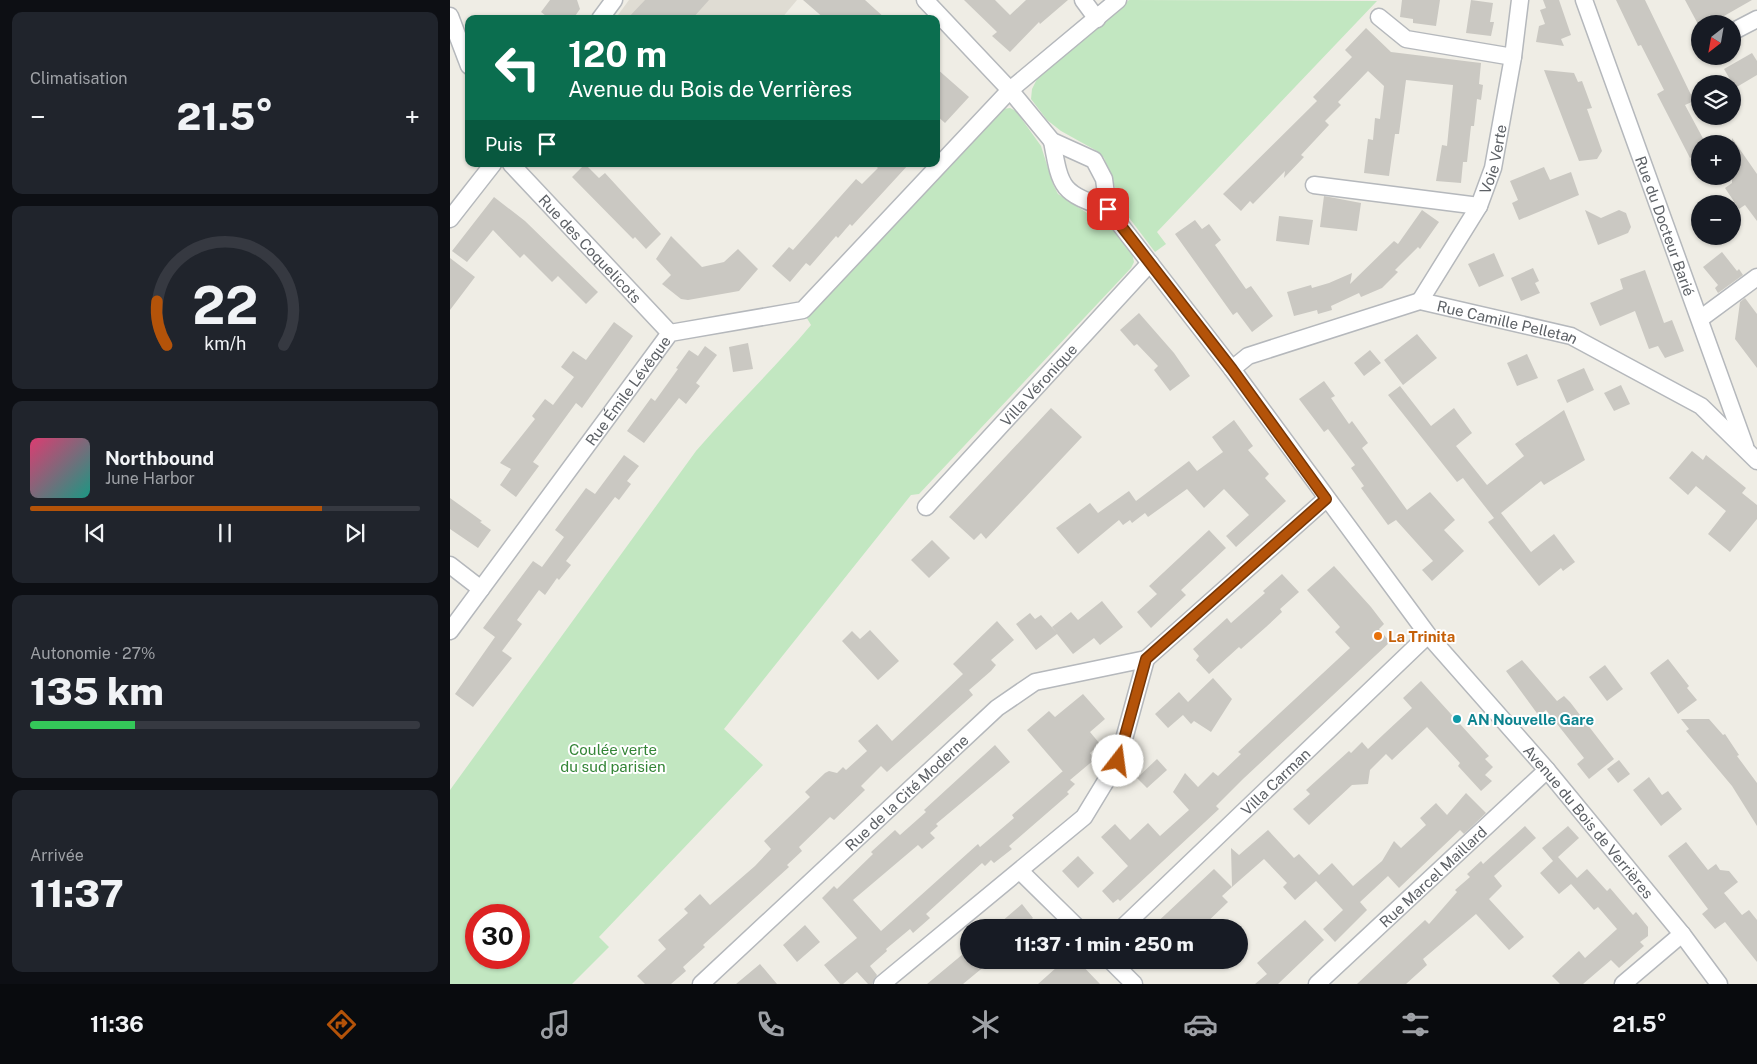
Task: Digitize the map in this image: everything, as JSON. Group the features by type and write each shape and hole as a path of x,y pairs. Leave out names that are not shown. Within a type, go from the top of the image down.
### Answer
{"street":[{"path":"603,15 614,0"},
{"path":"925,0 939,15"},
{"path":"1083,0 1097,19"},
{"name":"Rue Émile Lévêque","path":"940,164 1010,90 1118,0"},
{"name":"Voie Verte","path":"1420,301 1479,206 1493,168 1513,57 1520,0"},
{"name":"Rue du Docteur Barié","path":"1584,0 1752,456"},
{"path":"450,16 465,55"},
{"path":"940,16 1010,90 1052,141 1094,160 1104,179 1108,209 1079,199 1063,187 1057,171 1052,141"},
{"path":"1379,18 1406,39 1513,57"},
{"path":"1741,27 1757,19"},
{"path":"450,219 491,167"},
{"name":"Rue des Coquelicots","path":"515,167 670,333"},
{"name":"Rue Émile Lévêque","path":"450,631 670,333 803,310 938,167"},
{"path":"1314,185 1479,206"},
{"name":"Avenue du Bois de Verrières","path":"1108,209 1232,369 1428,635 1547,770 1682,934 1719,984"},
{"name":"Villa Véronique","path":"926,507 1150,263"},
{"path":"1700,319 1757,277"},
{"name":"Rue Camille Pelletan","path":"1232,369 1248,356 1420,301 1571,336 1701,406 1752,456"},
{"name":"Rue de la Cité Moderne","path":"701,984 997,708 1035,682 1146,659 1326,499"},
{"path":"450,565 480,588"},
{"name":"Villa Carman","path":"1131,919 1428,635"},
{"path":"882,984 1084,817 1118,761 1146,659"},
{"name":"Rue Marcel Maillard","path":"1317,984 1547,770"},
{"path":"1020,871 1069,919"},
{"path":"1623,984 1682,934"},
{"path":"1119,969 1134,984"}],"shaded area":[{"path":"629,0 797,0 784,15 618,15"}],"green space":[{"path":"1129,0 1377,1 1157,232 1166,244 1155,252 1124,211 1104,158 1097,151 1061,131 1047,120 1031,99 1032,89 1037,79"},
{"name":"Coulée verte du sud parisien","path":"1010,108 1016,111 1041,146 1058,194 1113,230 1132,253 1134,262 1131,268 919,494 911,495 724,729 763,765 599,937 609,947 572,984 450,984 450,790 696,451 811,325 805,315 1003,109"}],"building":[{"path":"550,0 577,0 580,9 576,15 545,15 541,12"},
{"path":"645,0 709,0 696,15 631,15"},
{"path":"803,0 865,0 882,15 820,15"},
{"path":"964,0 995,0 1010,15 1026,0 1068,0 1040,24 1039,22 1010,52 992,36 997,32"},
{"path":"1402,0 1440,0 1436,26 1413,23 1413,19 1400,17"},
{"path":"1471,0 1493,3 1490,22 1494,22 1491,36 1466,33"},
{"path":"1543,0 1559,0 1571,35 1561,39 1564,46 1536,42 1539,26 1545,24 1540,10 1546,8"},
{"path":"1616,0 1645,0 1691,95 1691,102 1685,105 1691,116 1691,125 1696,125 1701,135 1691,135 1690,158 1657,94 1664,90 1641,45 1638,46"},
{"path":"1685,0 1752,0 1726,15 1693,15"},
{"path":"1366,28 1391,52 1481,63 1479,84 1483,85 1481,100 1477,99 1474,126 1471,126 1467,162 1463,162 1461,183 1436,181 1442,145 1447,146 1453,85 1406,80 1399,134 1395,134 1389,176 1364,173 1368,139 1373,140 1375,118 1380,119 1384,86 1368,71 1338,102 1341,105 1325,121 1329,125 1301,155 1304,157 1284,178 1285,171 1253,204 1250,201 1241,211 1223,194 1317,101 1313,97 1352,57 1345,50"},
{"path":"1752,53 1757,61 1757,75 1741,84 1741,75 1727,75 1724,69 1731,65 1741,65 1741,59"},
{"path":"1544,70 1574,73 1578,82 1582,81 1592,108 1587,109 1602,151 1597,159 1579,161"},
{"path":"940,72 969,97 945,123 940,119"},
{"path":"1741,151 1757,174 1757,221 1745,205 1741,208 1741,195 1730,195 1725,188 1729,185 1741,185"},
{"path":"582,167 588,167 599,178 605,173 661,234 646,249 635,237 633,239 572,177"},
{"path":"877,167 906,167 852,226 850,224 838,238 836,236 810,266 806,263 790,282 772,266 789,247 793,250 856,179 862,184 878,168"},
{"path":"1544,167 1550,180 1571,172 1579,195 1519,220 1512,203 1518,200 1510,181"},
{"path":"1324,196 1361,203 1357,231 1320,227"},
{"path":"494,197 525,221 598,292 586,304 558,276 552,282 524,254 520,258 493,230 467,262 452,251"},
{"path":"1422,210 1439,222 1420,249 1418,247 1395,270 1398,272 1382,288 1361,297 1359,293 1331,306 1332,310 1318,314 1317,310 1294,316 1287,292 1311,285 1312,288 1352,273 1350,284 1394,241 1398,244"},
{"path":"1585,210 1601,218 1619,210 1626,213 1631,227 1628,233 1598,245"},
{"path":"1279,216 1313,220 1309,245 1276,241"},
{"path":"1195,220 1202,229 1209,224 1221,240 1215,245 1246,289 1251,286 1273,316 1252,332 1237,312 1233,315 1175,234"},
{"path":"671,236 702,267 724,262 738,249 758,269 739,291 688,300 681,299 662,284 671,275 656,259"},
{"path":"1722,252 1737,271 1739,269 1743,275 1718,293 1715,288 1718,285 1703,267"},
{"path":"1494,253 1504,276 1479,287 1468,264"},
{"path":"450,258 475,277 450,310"},
{"path":"1533,268 1539,281 1535,283 1540,293 1521,301 1511,278"},
{"path":"1645,270 1664,323 1672,320 1684,351 1665,358 1658,346 1649,349 1635,311 1600,326 1590,303 1623,289 1620,279"},
{"path":"1745,298 1757,314 1757,368 1735,339 1740,302"},
{"path":"1139,313 1174,353 1190,376 1170,391 1154,370 1158,366 1137,344 1134,346 1120,330"},
{"path":"614,322 633,336 582,408 576,403 533,462 539,466 516,497 500,485 511,469 500,463 535,419 532,416 545,399 553,405 574,377 561,367 573,351 586,360"},
{"path":"1417,334 1437,358 1403,385 1384,360"},
{"path":"748,343 753,369 733,372 729,347"},
{"path":"705,346 717,355 696,383 700,386 686,404 679,398 644,443 627,431 651,398 655,401 689,350 698,356"},
{"path":"1370,350 1381,363 1364,376 1354,363"},
{"path":"1527,354 1538,378 1517,386 1507,363"},
{"path":"1584,368 1594,390 1567,403 1557,380"},
{"path":"1324,381 1335,396 1331,398 1349,424 1352,421 1368,443 1362,448 1407,510 1430,492 1455,520 1444,530 1464,551 1432,581 1422,570 1433,561 1396,520 1388,525 1361,488 1364,486 1351,468 1355,465 1328,429 1324,432 1299,399"},
{"path":"1621,385 1630,404 1614,411 1604,393"},
{"path":"1400,386 1431,426 1454,408 1472,433 1456,446 1487,485 1524,456 1515,444 1564,410 1585,460 1544,485 1541,481 1501,513 1531,552 1554,534 1575,562 1563,571 1561,568 1539,586 1488,522 1494,518 1463,478 1457,482 1388,395"},
{"path":"1051,408 1082,437 986,539 981,533 974,540 949,517"},
{"path":"1234,420 1253,446 1248,450 1269,474 1265,478 1286,501 1236,547 1226,536 1249,515 1224,489 1204,508 1187,489 1148,517 1145,513 1132,523 1130,520 1123,525 1119,520 1078,554 1056,528 1090,503 1098,513 1129,491 1136,501 1189,461 1197,471 1223,452 1212,437"},
{"path":"1692,451 1703,460 1706,455 1746,488 1742,493 1757,505 1757,519 1730,552 1708,534 1726,511 1696,486 1688,495 1669,478"},
{"path":"624,455 639,466 627,481 631,484 619,500 615,497 566,561 571,565 559,580 557,578 545,595 539,590 517,620 522,624 502,651 512,658 473,707 455,694 495,637 483,628 533,561 542,567 564,537 555,530 586,488 595,494"},
{"path":"450,498 482,521 480,522 491,530 478,548 450,529"},
{"path":"1209,530 1226,548 1181,590 1186,595 1151,628 1137,612 1157,594 1149,586"},
{"path":"932,540 950,558 929,578 911,560"},
{"path":"1334,566 1384,624 1379,629 1390,642 1243,779 1216,806 1219,809 1120,901 1118,899 1113,903 1102,891 1128,866 1101,837 1115,824 1130,840 1148,823 1160,836 1189,810 1173,792 1185,773 1198,787 1213,772 1218,776 1241,754 1238,752 1350,648 1335,632 1340,627 1307,590"},
{"path":"1282,574 1299,592 1280,609 1282,612 1266,627 1241,649 1239,647 1209,674 1196,660 1199,656 1193,649 1227,618 1231,623 1265,593 1263,591"},
{"path":"1102,601 1123,627 1100,645 1094,638 1073,654 1057,634 1036,650 1016,624 1030,613 1035,619 1041,615 1057,633 1052,627 1071,612 1078,620"},
{"path":"997,621 1014,640 991,660 996,665 969,690 973,695 887,772 881,766 861,786 865,790 834,820 830,817 799,847 802,851 787,865 789,867 703,945 705,947 683,967 686,971 671,984 645,984 637,976 666,949 658,940 688,913 684,909 700,894 710,905 755,866 771,849 764,841 810,797 805,792 825,773 829,771 837,773 843,767 846,770 867,751 858,741 877,724 892,741 963,674 953,664"},
{"path":"870,630 899,661 878,680 842,641 852,631 860,639"},
{"path":"1668,659 1689,686 1687,688 1697,700 1678,714 1650,673"},
{"path":"1522,660 1557,701 1564,696 1570,702 1614,759 1589,779 1577,764 1584,758 1546,710 1539,716 1506,671"},
{"path":"1605,665 1623,689 1607,701 1589,677"},
{"path":"1213,678 1232,699 1211,732 1194,721 1191,724 1183,715 1168,728 1155,714 1179,692 1188,702"},
{"path":"1421,681 1489,756 1485,759 1493,767 1485,775 1492,781 1481,791 1458,766 1460,763 1427,727 1392,760 1386,754 1370,770 1368,784 1352,785 1309,825 1293,809 1310,794 1306,790 1349,751 1351,753 1362,742 1368,749 1412,708 1403,698"},
{"path":"1083,694 1105,719 1090,732 1100,744 1090,753 1095,759 1070,780 1075,784 1067,792 1069,794 1009,846 1012,849 994,863 991,860 985,866 982,863 926,914 930,918 913,933 910,929 886,949 887,951 870,966 877,975 872,984 868,984 857,972 843,984 840,984 824,965 857,938 822,898 834,886 837,889 873,854 871,852 895,830 900,835 926,812 924,810 995,745 1010,762 936,824 938,826 930,833 935,838 922,849 918,845 853,900 881,931 978,844 980,847 1014,818 1012,815 1063,771 1027,730 1049,711 1055,717"},
{"path":"1681,719 1709,719 1723,735 1725,734 1739,755 1737,756 1757,783 1757,826 1732,786 1686,731 1689,729"},
{"path":"1157,759 1167,770 1147,788 1137,778"},
{"path":"1619,760 1630,774 1618,783 1607,769"},
{"path":"1649,777 1662,795 1668,791 1682,809 1661,826 1633,790"},
{"path":"1466,793 1486,813 1464,834 1460,830 1399,888 1388,876 1360,902 1367,910 1335,942 1323,929 1343,910 1316,881 1295,900 1283,887 1287,883 1264,859 1232,887 1231,848 1239,855 1268,830 1294,858 1299,854 1319,875 1332,863 1353,886 1382,861 1394,841 1401,848 1426,825 1420,818 1436,803 1447,815"},
{"path":"1525,826 1536,838 1494,876 1502,886 1489,899 1524,937 1509,950 1476,914 1423,959 1427,965 1406,984 1357,984 1425,920 1429,924 1457,892 1455,890 1470,877 1467,874 1481,861 1483,864"},
{"path":"1568,826 1579,838 1558,857 1577,878 1587,869 1607,891 1610,888 1633,915 1636,912 1648,927 1648,936 1640,942 1644,946 1619,968 1611,960 1583,984 1560,984 1552,976 1579,951 1585,958 1617,929 1598,907 1594,910 1571,884 1559,894 1540,873 1553,861 1542,848"},
{"path":"1686,842 1708,870 1716,864 1720,870 1729,871 1738,882 1724,893 1742,915 1749,910 1757,920 1757,962 1725,922 1715,929 1702,914 1708,909 1668,856"},
{"path":"1078,856 1094,873 1078,888 1062,871"},
{"path":"1214,869 1232,887 1222,896 1228,902 1210,919 1161,919"},
{"path":"1022,904 1033,918 1032,919 1004,919"},
{"path":"1305,920 1324,940 1278,984 1255,984 1267,974 1257,963"},
{"path":"805,925 820,942 797,962 783,945"},
{"path":"960,956 960,969 981,969 963,984 927,984"},
{"path":"760,964 777,984 736,984"},
{"path":"1055,969 1086,969 1100,984 1038,984"}],"place":[{"name":"La Trinita","path":"1378,636"},
{"name":"AN Nouvelle Gare","path":"1457,719"}],"route":[{"path":"1108,209 1232,369 1326,499 1146,659 1118,761"}]}
